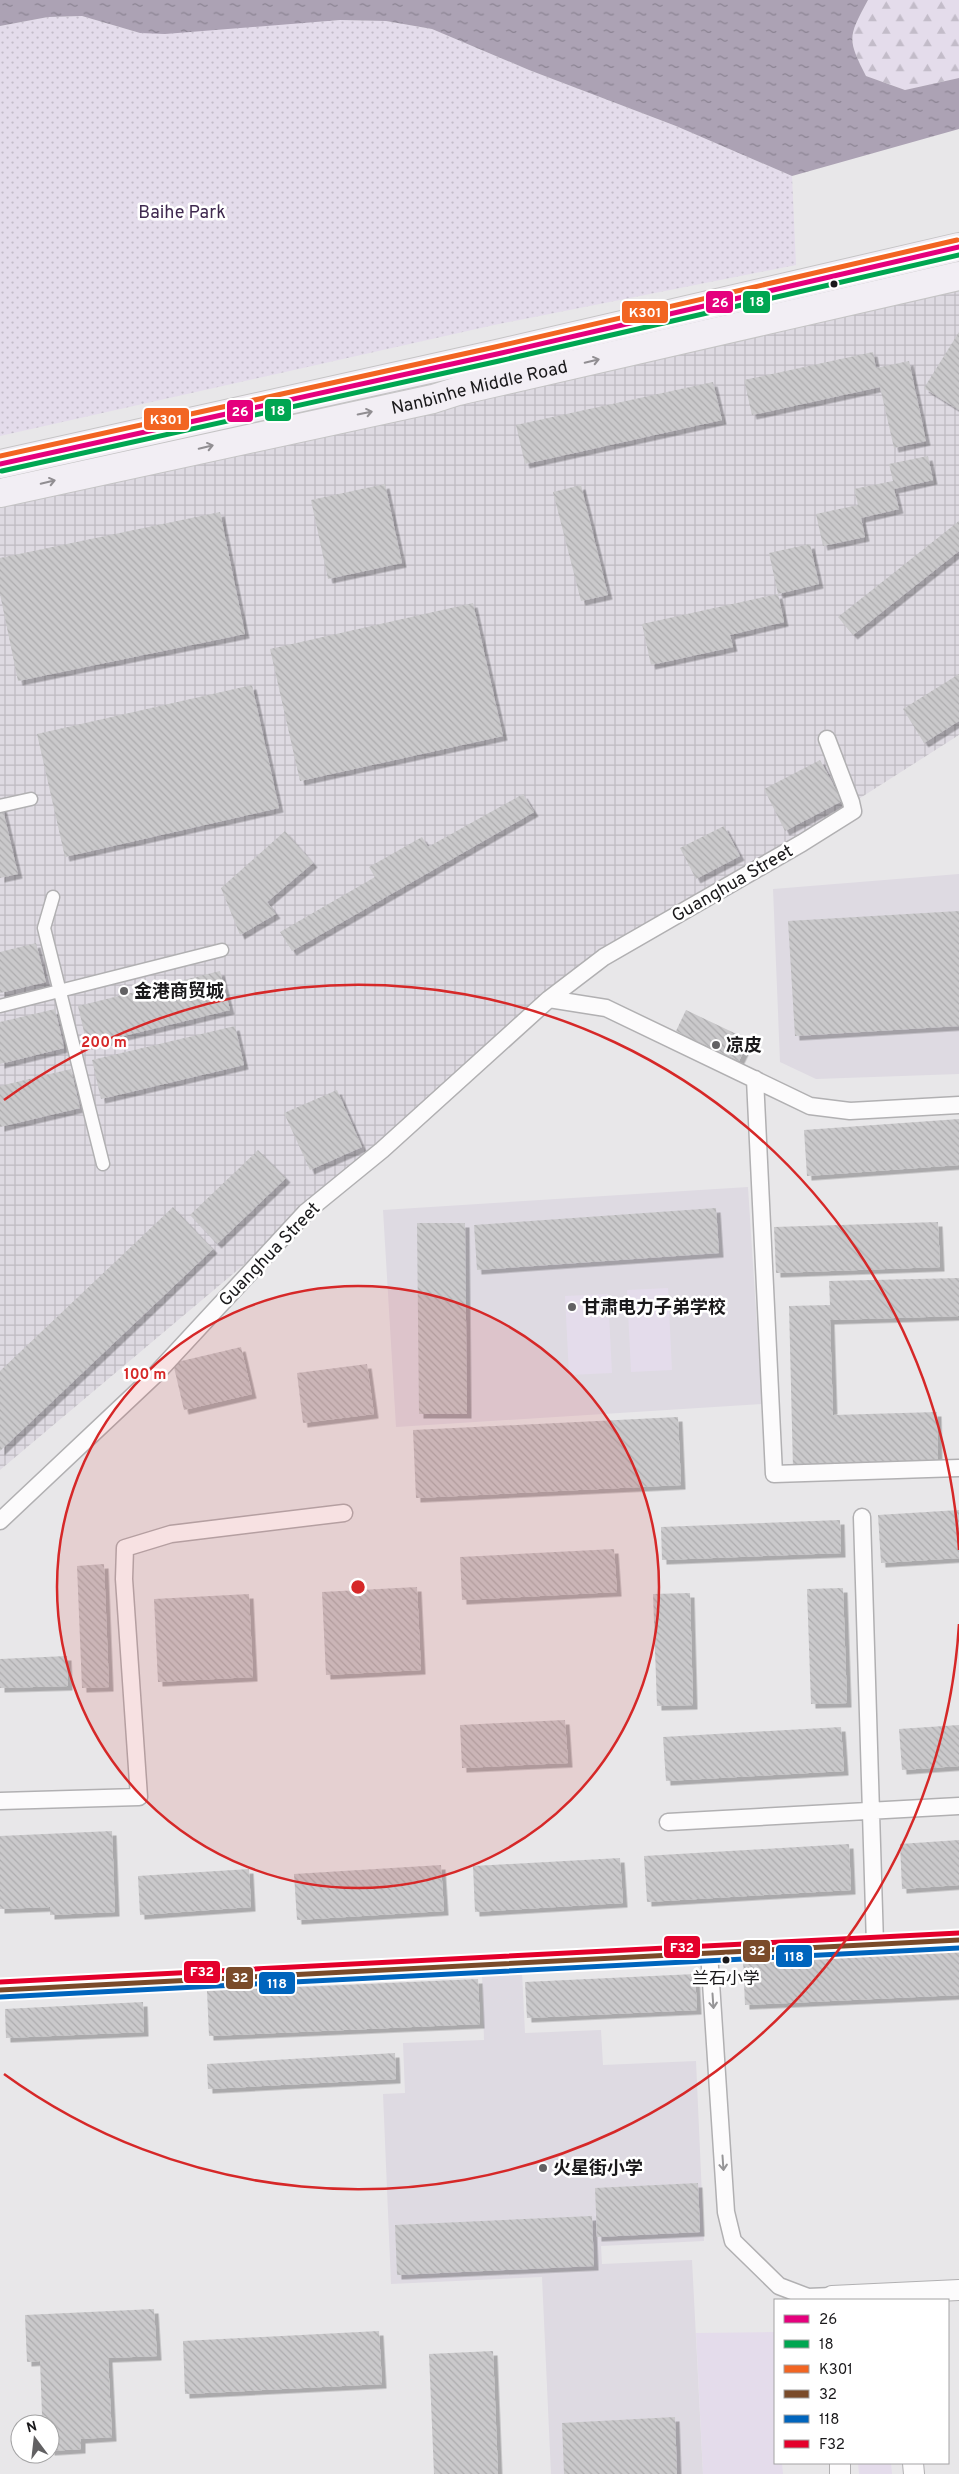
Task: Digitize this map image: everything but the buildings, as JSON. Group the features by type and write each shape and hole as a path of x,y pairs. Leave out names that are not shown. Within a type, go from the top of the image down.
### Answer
{"highway":[{"name":"Nanbinhe Middle Road","path":"0,464 498,354 959,247"},
{"name":"Nanbinhe Middle Road","path":"0,493 433,399 458,391 959,276"}],"street":[{"name":"Guanghua Street","path":"0,1521 156,1374 306,1212 382,1150 548,999 604,956 802,843 853,811 852,802 827,739"},
{"path":"0,806 31,799"},
{"path":"53,897 44,928 103,1164"},
{"path":"0,1006 222,950"},
{"path":"548,999 606,1008 810,1106 850,1110 959,1105"},
{"path":"755,1079 774,1474 959,1468"},
{"path":"0,1801 139,1797 124,1579 125,1548 171,1534 344,1512"},
{"path":"862,1518 875,1944"},
{"path":"668,1822 959,1806"},
{"path":"0,1990 959,1940"},
{"path":"709,1952 726,2212 733,2241 779,2286 808,2298 905,2297 959,2290"}],"shaded area":[{"path":"959,240 959,735 606,960 0,1470 0,482"},
{"path":"959,874 959,1074 816,1079 780,1062 773,889"},
{"name":"甘肃电力子弟学校","path":"748,1187 762,1404 396,1427 383,1210"},
{"name":"火星街小学","path":"522,1972 525,2033 601,2030 603,2065 696,2061 704,2241 601,2246 602,2264 692,2260 703,2474 551,2474 542,2277 391,2284 383,2094 405,2093 403,2043 484,2040 482,1973"}],"green space":[{"path":"868,0 959,0 959,78 905,90 866,76 855,54 852,38 857,22"},
{"name":"Baihe Park","path":"82,16 140,33 340,20 386,21 432,29 529,70 676,126 792,176 796,265 494,325 0,436 0,26 48,17"},
{"path":"668,1288 672,1370 631,1372 627,1290"},
{"path":"608,1294 612,1373 569,1375 565,1296"},
{"path":"774,2332 774,2464 782,2464 783,2474 703,2474 696,2333"},
{"path":"858,2464 891,2464 892,2474 859,2474"}],"water":[{"path":"0,0 868,0 857,22 852,38 855,54 866,76 905,90 959,78 959,129 792,176 676,126 529,70 432,29 386,21 340,20 165,34 140,33 82,16 48,17 0,26"}],"transit line":[{"name":"K301","path":"0,456 495,347 957,240"},
{"name":"26","path":"0,464 497,354 959,247"},
{"name":"18","path":"2,471 499,361 959,255"},
{"name":"F32","path":"0,1982 959,1933"},
{"name":"32","path":"0,1990 959,1940"},
{"name":"118","path":"0,1997 959,1948"}],"place":[{"name":"金港商贸城","path":"124,991"},
{"name":"凉皮","path":"716,1045"},
{"name":"甘肃电力子弟学校","path":"572,1307"},
{"name":"兰石小学","path":"726,1960"},
{"name":"火星街小学","path":"543,2168"}]}
